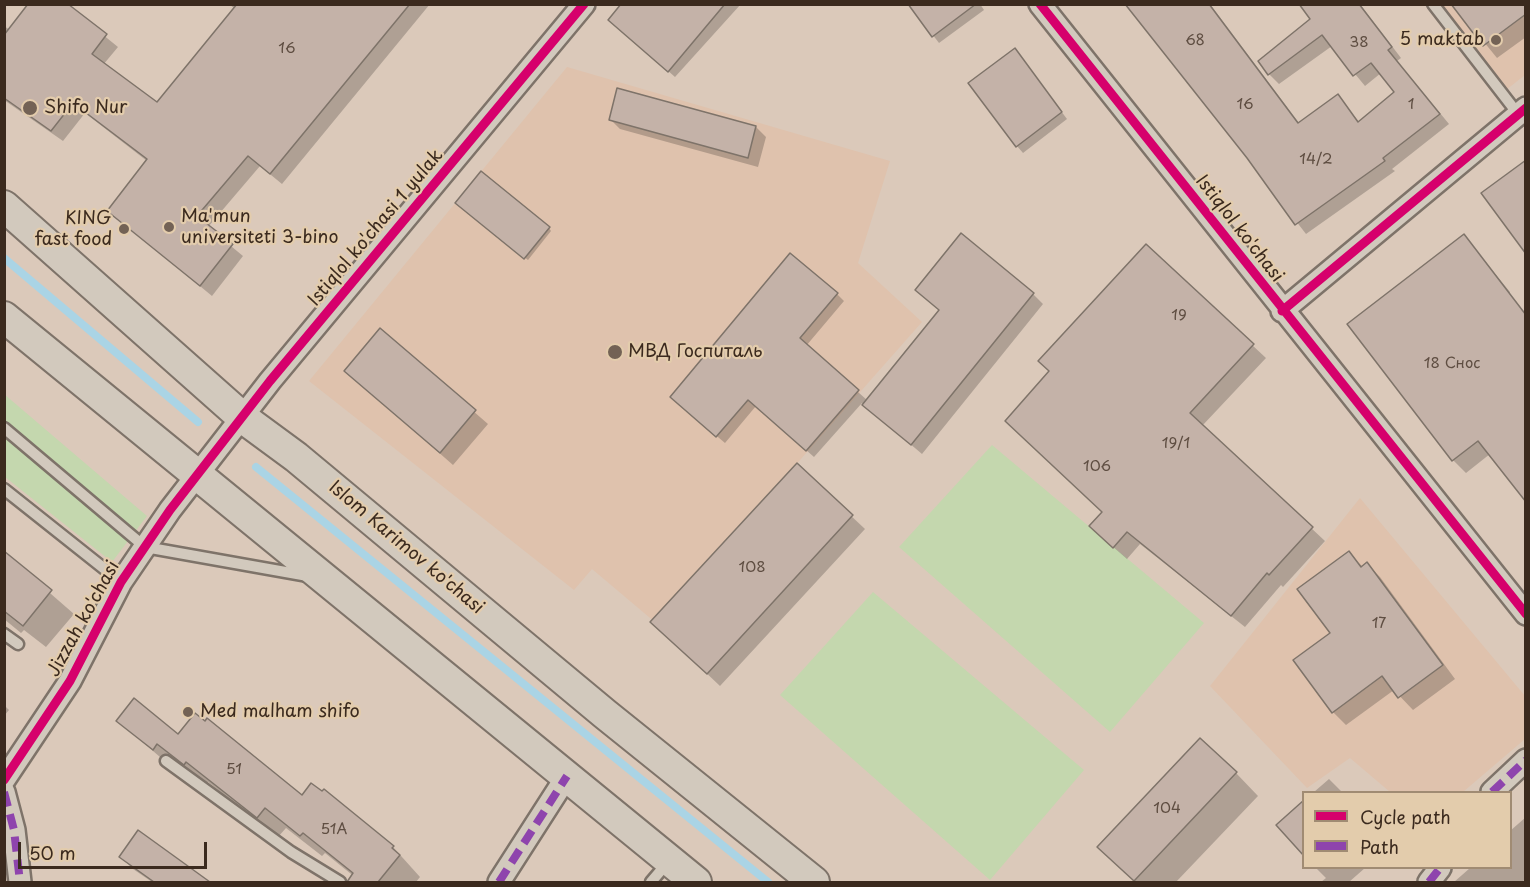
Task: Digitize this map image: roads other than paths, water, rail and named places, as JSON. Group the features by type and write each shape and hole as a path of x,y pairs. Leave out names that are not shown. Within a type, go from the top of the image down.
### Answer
{"main road":[{"name":"Islom Karimov ko'chasi","path":"4,206 243,418 296,457 596,706 814,882"},
{"path":"4,317 196,476 567,776 660,872 696,882"}],"street":[{"name":"Istiqlol ko'chasi 1 yulak","path":"196,476 270,381 585,4"},
{"name":"Istiqlol ko'chasi","path":"1040,4 1526,614"},
{"path":"1282,310 1522,111"},
{"name":"Jizzah ko'chasi","path":"4,780 70,681 121,582 196,476"},
{"path":"1493,791 1526,760"},
{"path":"500,882 567,776"},
{"path":"4,792 15,830 20,882"},
{"path":"1429,882 1439,869"}],"lane":[{"path":"1433,4 1522,111"},
{"path":"4,429 145,547 323,579"},
{"path":"4,489 121,582"},
{"path":"4,634 18,644"},
{"path":"166,761 291,852 340,882"}],"waterway":[{"path":"4,258 198,422"},
{"path":"256,467 768,882"}],"place":[{"name":"5 maktab","path":"1496,40"},
{"name":"Shifo Nur","path":"30,108"},
{"name":"Ma'mun universiteti 3-bino","path":"169,227"},
{"name":"KING fast food","path":"124,229"},
{"name":"МВД Госпиталь","path":"615,352"},
{"name":"Med malham shifo","path":"188,712"}]}
